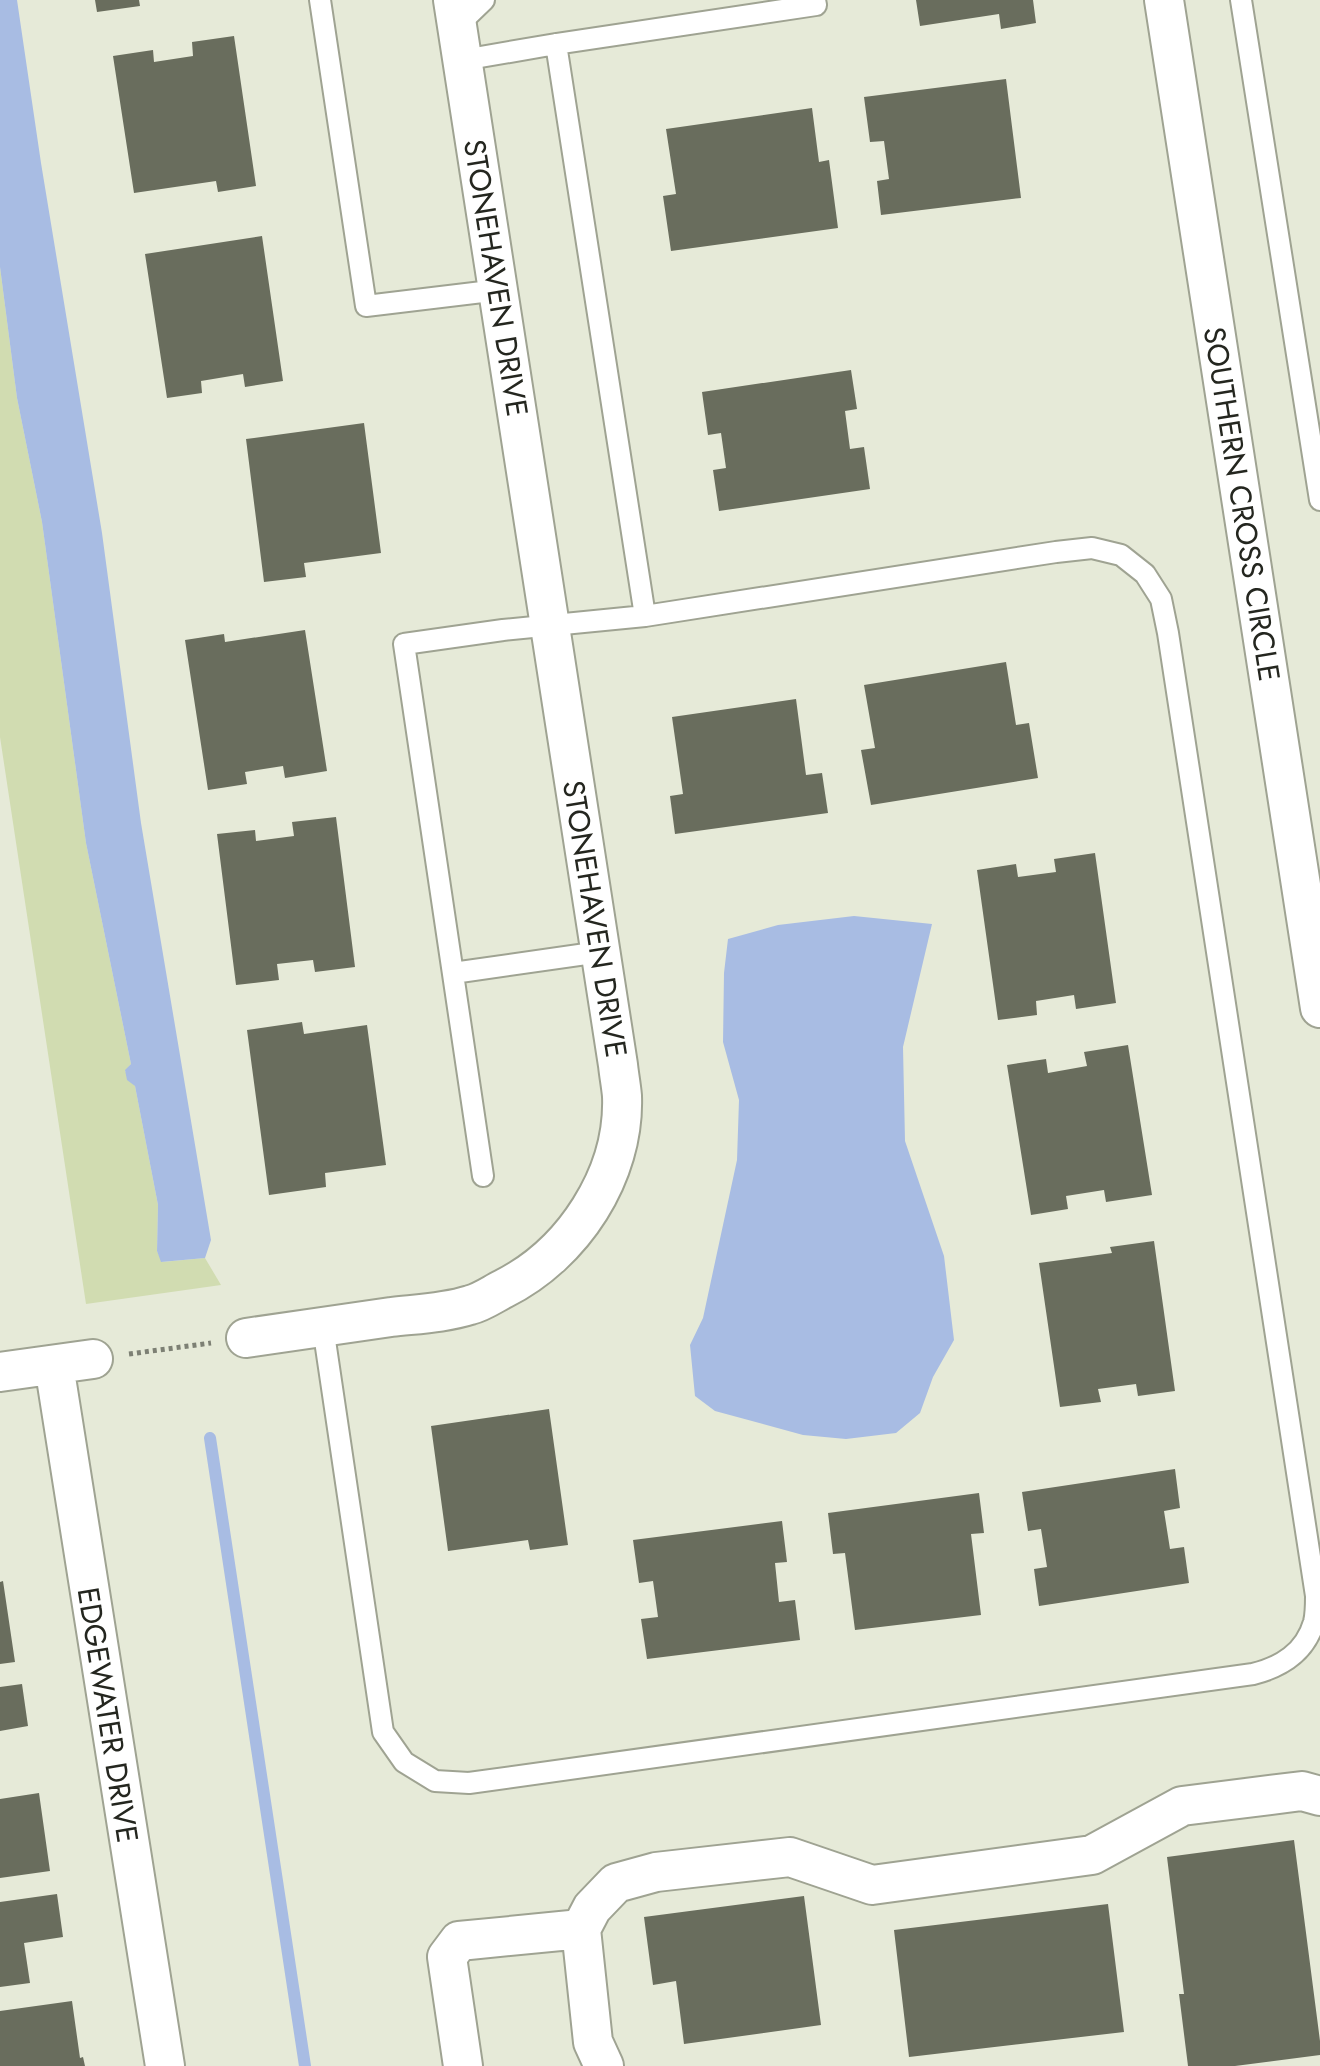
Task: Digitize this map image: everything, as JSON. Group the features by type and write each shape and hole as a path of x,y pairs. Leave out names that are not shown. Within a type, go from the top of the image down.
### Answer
{"street":[{"name":"SOUTHERN CROSS CIRCLE","path":"1164,0 1320,1008"},
{"name":"STONEHAVEN DRIVE","path":"246,1338 471,1305 534,1272 561,1247 594,1203 610,1165 620,1125 622,1097 458,29"},
{"path":"0,1372 93,1359"},
{"name":"EDGEWATER DRIVE","path":"54,1365 165,2066"},
{"path":"604,2066 593,2042 581,1929 592,1908 616,1883 656,1872 790,1857 872,1885 1092,1855 1182,1806 1302,1791 1320,1796"},
{"path":"463,2066 447,1957 459,1941 581,1929"}],"lane":[{"path":"320,0 366,306 499,290"},
{"path":"458,29 484,0"},
{"path":"458,29 556,44 816,5 815,0"},
{"path":"1241,0 1320,500"},
{"path":"556,44 645,616"},
{"path":"323,1327 383,1732 404,1762 435,1781 469,1783 1253,1674 1273,1669 1290,1659 1304,1642 1314,1623 1316,1596 1171,649 1161,599 1145,574 1121,555 1092,548 1056,552 614,621 503,630 404,644 483,1176"},
{"path":"453,973 600,952"}],"path":[{"path":"93,1359 246,1338"}],"green space":[{"path":"0,267 17,398 42,522 86,843 131,1064 125,1071 135,1086 158,1205 157,1251 162,1262 205,1258 221,1285 86,1304 0,737"}],"water":[{"path":"0,0 17,0 102,533 141,823 211,1240 205,1258 161,1262 157,1251 158,1205 135,1086 127,1080 125,1070 131,1064 86,843 42,522 17,398 0,267"},
{"path":"854,916 932,924 903,1047 905,1141 944,1256 954,1340 933,1377 920,1413 896,1433 846,1439 803,1435 715,1411 695,1396 690,1345 703,1318 737,1160 739,1100 723,1042 728,939 778,925"}],"building":[{"path":"95,0 139,0 140,6 97,12"},
{"path":"916,0 1033,0 1036,23 1001,29 999,14 920,26"},
{"path":"234,36 256,186 218,192 216,181 134,193 113,56 153,50 154,62 193,56 192,42"},
{"path":"1006,79 1021,198 881,215 877,181 889,179 884,141 870,142 864,97"},
{"path":"812,108 819,162 829,160 838,228 671,251 663,196 676,194 666,129"},
{"path":"262,236 283,381 245,387 243,374 201,381 202,393 167,398 145,254"},
{"path":"851,370 857,409 845,411 850,449 864,447 870,489 719,511 713,470 726,468 721,433 708,435 702,392"},
{"path":"364,423 381,553 304,563 306,577 264,582 246,439"},
{"path":"305,630 327,771 285,778 283,766 245,772 247,784 208,790 185,640 224,634 225,642"},
{"path":"1006,662 1016,725 1029,723 1038,778 871,805 861,750 875,748 864,685"},
{"path":"796,699 806,775 822,773 828,813 675,834 670,796 683,794 672,717"},
{"path":"336,817 355,967 315,972 313,960 277,964 279,980 236,985 217,834 255,830 256,841 294,836 292,822"},
{"path":"1095,853 1116,1003 1076,1009 1074,995 1036,1001 1037,1015 998,1020 977,870 1016,864 1018,877 1056,872 1054,859"},
{"path":"302,1022 304,1034 367,1025 386,1165 325,1173 326,1187 269,1195 247,1030"},
{"path":"1128,1045 1152,1195 1106,1202 1104,1190 1066,1196 1068,1209 1031,1215 1007,1065 1046,1059 1048,1073 1087,1066 1084,1052"},
{"path":"1154,1241 1175,1391 1138,1396 1136,1384 1098,1389 1101,1402 1060,1407 1039,1263 1112,1253 1110,1247"},
{"path":"549,1409 568,1545 530,1550 528,1540 448,1551 431,1426"},
{"path":"1175,1469 1180,1508 1164,1511 1170,1549 1184,1547 1189,1583 1039,1606 1034,1569 1047,1567 1041,1529 1028,1531 1022,1492"},
{"path":"979,1493 984,1533 971,1534 981,1615 855,1630 845,1553 833,1554 828,1513"},
{"path":"782,1521 787,1562 775,1563 779,1602 795,1600 800,1640 647,1659 641,1619 658,1617 653,1581 639,1583 633,1540"},
{"path":"3,1581 15,1662 0,1664 0,1582"},
{"path":"22,1684 28,1726 0,1731 0,1687"},
{"path":"39,1793 50,1871 0,1878 0,1799"},
{"path":"1294,1840 1320,2055 1235,2066 1188,2066 1179,1994 1184,1994 1167,1857"},
{"path":"57,1894 63,1937 24,1943 30,1983 0,1987 0,1902"},
{"path":"804,1896 821,2025 684,2044 676,1981 653,1985 644,1917"},
{"path":"1108,1904 1124,2032 909,2057 894,1930"},
{"path":"72,2001 80,2058 83,2057 85,2066 0,2066 0,2011"}],"waterway":[{"path":"210,1438 305,2066"}]}
